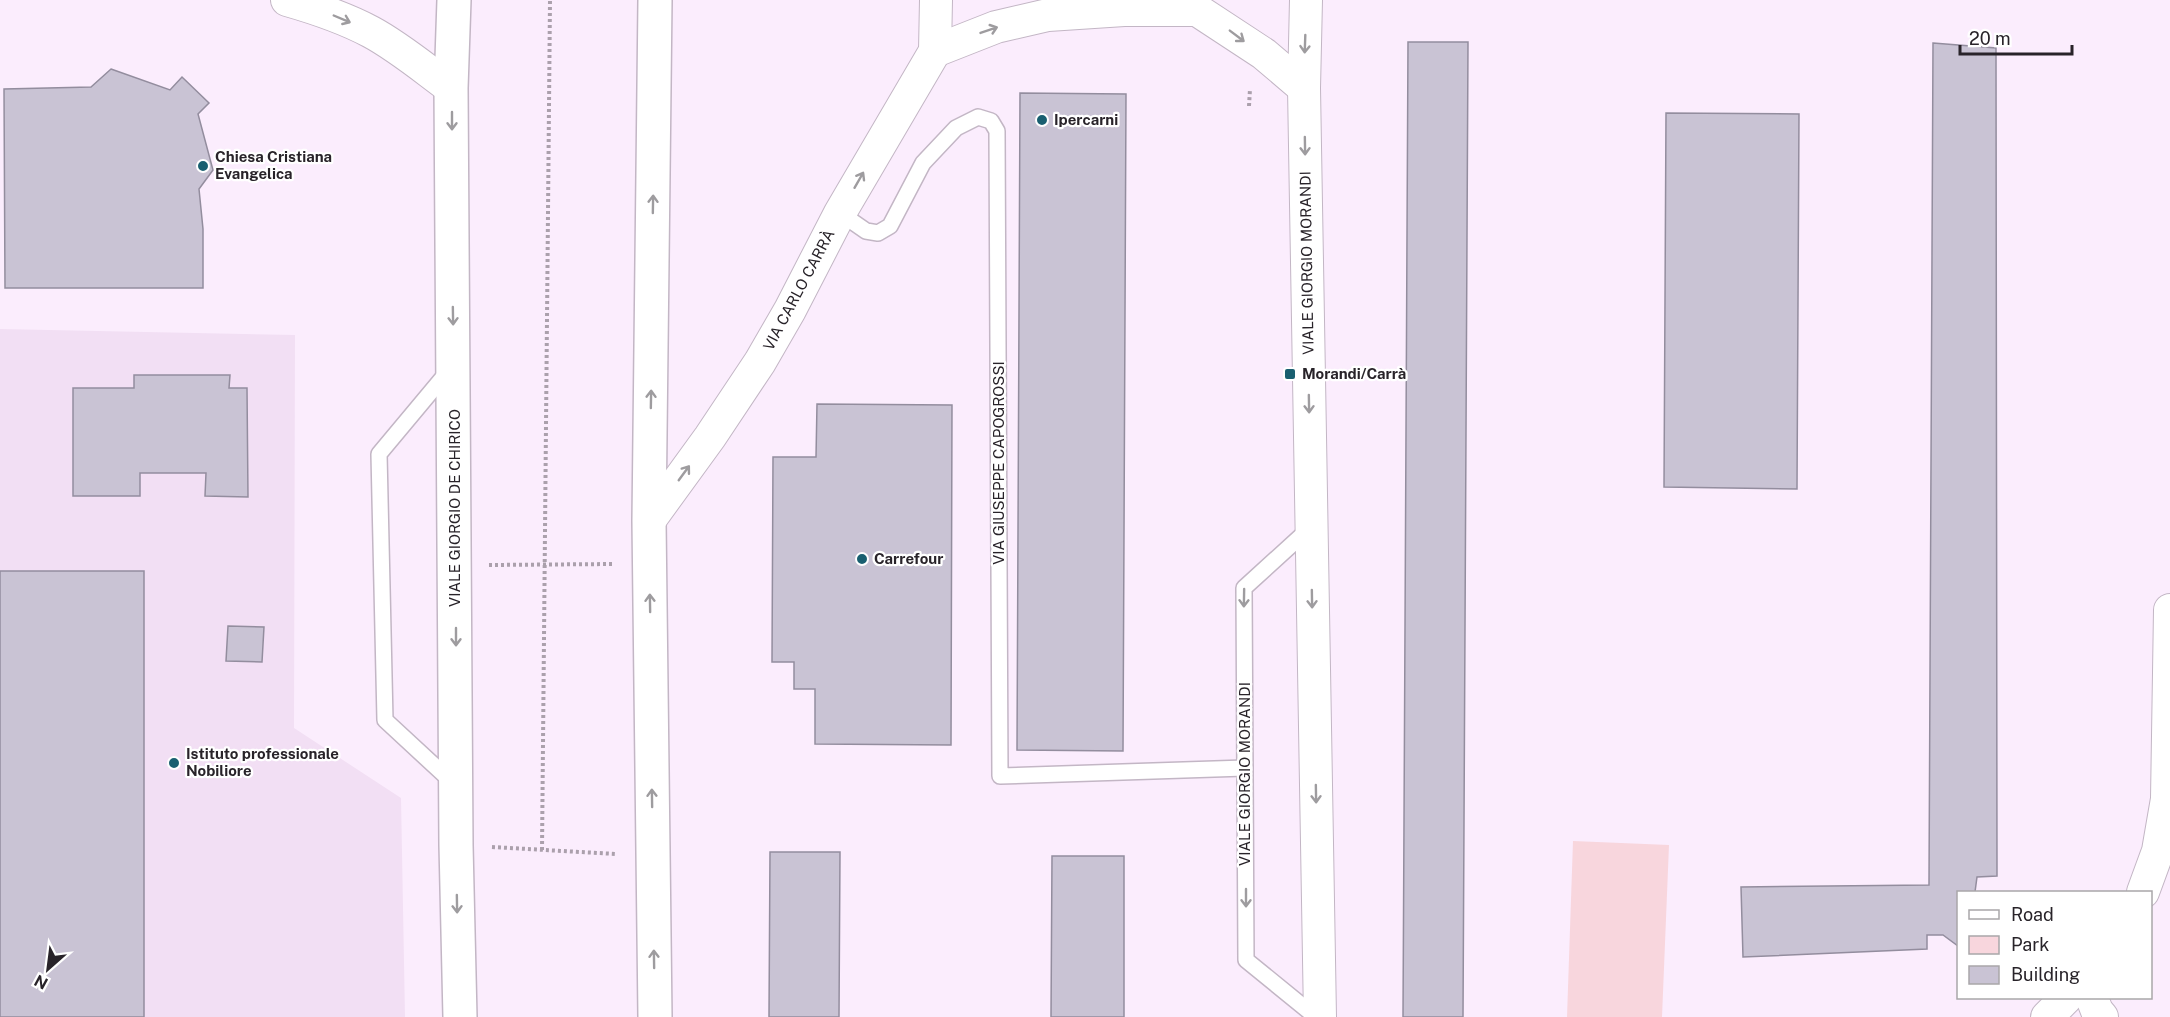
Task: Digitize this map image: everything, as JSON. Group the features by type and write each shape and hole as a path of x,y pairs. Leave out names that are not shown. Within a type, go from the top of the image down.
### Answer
{"street":[{"path":"287,0 370,31 392,44 451,88"},
{"name":"VIALE GIORGIO DE CHIRICO","path":"454,0 451,88 456,845 460,1017"},
{"path":"655,0 649,521 655,1017"},
{"name":"VIA CARLO CARRÀ","path":"649,521 711,437 760,362 790,310 840,213 935,51 936,0"},
{"name":"VIALE GIORGIO MORANDI","path":"1306,0 1304,88 1318,1017"},
{"path":"935,51 1037,8 1124,10 1202,5 1304,88"},
{"path":"2143,891 2158,851 2167,799 2170,610"},
{"path":"2047,1017 2065,999"},
{"path":"2092,999 2102,1017"}],"lane":[{"name":"VIA GIUSEPPE CAPOGROSSI","path":"840,213 866,231 878,233 890,226 923,163 956,128 978,117 991,121 997,131 1000,776 1245,768"},
{"path":"454,365 379,454 385,720 457,786"},
{"name":"VIALE GIORGIO MORANDI","path":"1311,527 1244,588 1246,960 1318,1017"}],"path":[{"path":"542,850 550,0"},
{"path":"455,565 650,564"},
{"path":"456,845 653,856"}],"shaded area":[{"name":"Istituto professionale Nobiliore","path":"0,329 295,335 294,728 401,798 405,1017 0,1017"}],"green space":[{"path":"1573,841 1669,845 1662,1017 1567,1017"}],"building":[{"path":"1408,42 1468,42 1463,1017 1403,1017"},
{"path":"1933,43 1996,48 1997,876 1977,877 1975,891 1957,891 1957,945 1943,935 1927,935 1927,949 1743,957 1741,887 1929,885"},
{"path":"111,69 170,90 182,77 209,103 198,114 213,170 199,189 203,229 203,288 5,288 4,89 91,87"},
{"path":"1020,93 1126,94 1123,751 1017,750"},
{"path":"1666,113 1799,114 1797,489 1664,487"},
{"path":"134,375 230,375 229,388 247,388 248,497 205,496 206,473 140,473 140,496 73,496 73,388 134,388"},
{"name":"Carrefour","path":"817,404 952,405 951,745 815,744 815,689 794,689 794,662 772,662 773,457 816,457"},
{"path":"0,571 144,571 144,1017 0,1017"},
{"path":"228,626 264,627 262,662 226,661"},
{"path":"770,852 840,852 839,1017 769,1017"},
{"path":"1052,856 1124,856 1124,1017 1051,1017"}],"place":[{"name":"Ipercarni","path":"1042,120"},
{"name":"Chiesa Cristiana Evangelica","path":"203,166"},
{"name":"Morandi/Carrà","path":"1290,374"},
{"name":"Carrefour","path":"862,559"},
{"name":"Istituto professionale Nobiliore","path":"174,763"}]}
